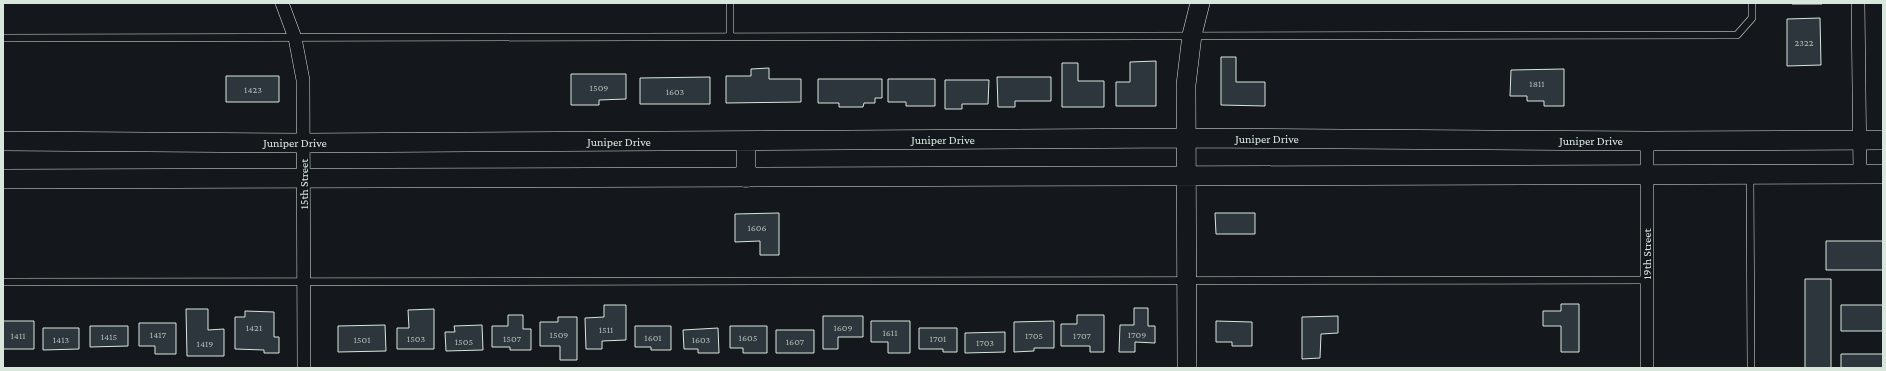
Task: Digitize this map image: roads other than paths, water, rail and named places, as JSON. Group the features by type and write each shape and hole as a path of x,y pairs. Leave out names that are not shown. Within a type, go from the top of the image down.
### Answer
{"street":[{"name":"15th Street","path":"282,3 295,38 303,80 305,178 304,368"},
{"path":"1187,368 1186,85 1192,35 1200,3"},
{"path":"1858,3 1860,174"},
{"name":"Juniper Drive","path":"3,141 304,143 1186,138 1646,141 1883,140"},
{"path":"746,141 746,178"},
{"name":"19th Street","path":"1646,141 1648,174 1647,368"},
{"path":"3,179 1883,174"}],"lane":[{"path":"730,3 730,36"},
{"path":"3,38 1737,35 1752,18 1752,3"},
{"path":"1750,174 1751,368"},
{"path":"3,282 304,283 1647,280"}]}
